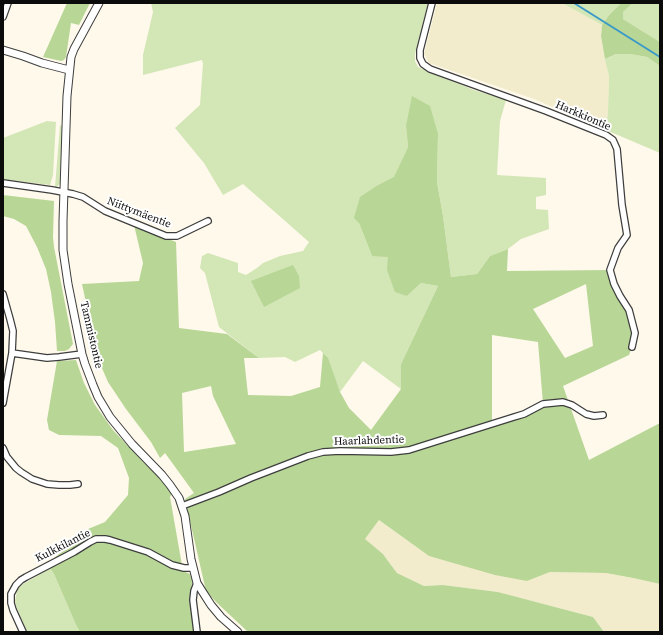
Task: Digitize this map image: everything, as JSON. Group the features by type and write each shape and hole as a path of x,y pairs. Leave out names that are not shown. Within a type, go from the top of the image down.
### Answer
{"street":[{"path":"3,16 8,3"},
{"name":"Tammistontie","path":"99,3 71,57 67,103 62,250 82,354 98,397 108,413 132,444 170,485 179,498 186,523 193,568 197,583 211,605 221,617 238,632"},
{"name":"Harkkiontie","path":"432,3 420,50 420,58 423,64 430,69 553,113 606,135 613,140 616,149 622,206 627,235 618,248 610,270 614,284 620,296 630,310 635,333 632,347"},
{"path":"3,50 69,70"},
{"name":"Niittymäentie","path":"3,183 64,192 83,197 105,211 166,236 177,236 208,221"},
{"path":"3,294 12,331 12,353 3,403"},
{"path":"12,353 47,358 82,354"},
{"name":"Haarlahdentie","path":"182,506 308,456 323,452 391,452 409,450 524,414 543,404 563,402 572,405 586,414 594,416 603,415"},
{"path":"3,448 7,457 16,468 32,479 47,484 78,484"},
{"name":"Kulkkilantie","path":"23,632 11,603 11,594 16,585 26,577 90,542 105,539 110,540 148,552 172,565 184,568 193,568"},
{"path":"197,583 193,600 197,632"}],"shaded area":[{"path":"437,3 562,3 602,25 601,36 609,76 606,130 534,99 429,63 424,54"},
{"path":"379,520 429,556 527,581 550,572 606,573 660,584 660,632 604,632 593,617 498,592 443,585 424,586 397,573 383,554 365,539"}],"green space":[{"path":"67,3 90,3 79,25 71,23 66,57 64,60 61,61 43,57"},
{"path":"151,3 428,3 415,54 415,61 418,67 474,90 506,100 500,121 497,175 546,178 546,195 536,197 536,209 548,210 549,229 521,239 508,249 490,256 477,274 451,277 437,182 438,134 406,126 408,147 394,178 378,185 359,223 372,256 388,256 407,296 421,283 438,286 401,364 401,389 363,361 340,392 323,353 320,350 295,362 285,357 259,358 219,327 205,273 200,268 202,256 208,253 238,263 238,272 246,275 263,263 280,256 303,251 309,242 243,184 223,195 204,163 175,128 200,105 203,64 202,60 143,75 143,55 153,12"},
{"path":"562,3 621,3 609,15 602,25"},
{"path":"621,3 633,3 623,12 623,19 660,42 660,66 647,57 630,54 616,54 605,59 601,36 602,25 609,15"},
{"path":"633,3 660,3 660,42 623,19 623,12"},
{"path":"616,54 630,54 647,57 660,66 660,153 606,130 609,76 605,59"},
{"path":"412,96 430,106 438,134 437,182 451,277 477,274 490,256 508,249 507,271 610,270 632,321 632,347 629,355 563,386 589,460 660,423 660,584 606,573 550,572 527,581 495,575 429,556 379,520 365,539 383,554 397,573 424,586 443,585 498,592 593,617 604,632 248,632 206,591 185,499 194,493 165,453 160,458 151,442 108,382 98,359 82,284 139,281 143,263 134,225 176,242 179,328 227,334 259,358 244,358 248,395 291,396 320,387 323,353 328,358 340,392 349,408 371,430 401,389 401,364 438,286 421,283 407,296 395,292 387,270 388,257 372,256 359,223 354,218 360,197 378,185 394,177 408,147 406,126","holes":["586,284 593,346 565,358 533,309","492,335 538,342 543,404 492,424","211,386 213,396 236,444 184,452 182,393"]},
{"path":"47,121 56,122 53,175 50,185 3,180 3,138"},
{"path":"60,125 63,127 60,183 55,187"},
{"path":"3,195 54,201 54,247 73,344 65,351 57,351 51,292 46,269 26,226 14,219 3,216"},
{"path":"293,265 299,276 300,288 264,307 251,281"},
{"path":"76,360 84,383 95,405 113,430 157,475 172,493 170,497 183,571 190,574 192,579 191,602 195,632 80,632 50,568 51,561 88,529 105,522 128,495 129,478 118,448 101,436 59,435 49,430 47,420 57,361"},
{"path":"50,568 80,632 27,632 16,606 15,601 17,591 20,586"}],"waterway":[{"path":"574,3 660,57"}]}
